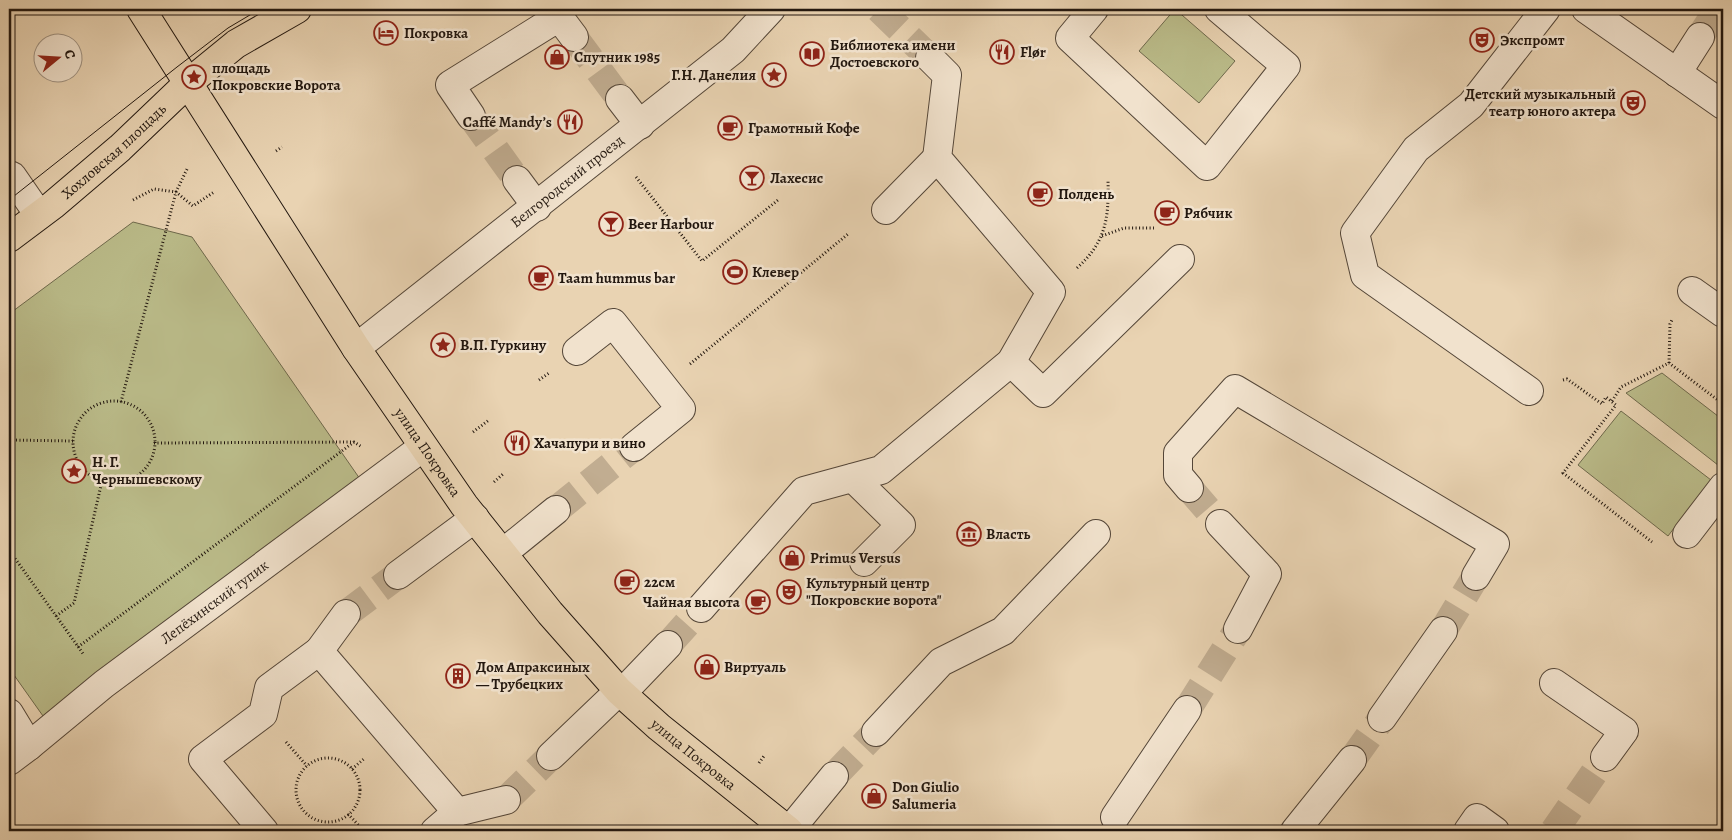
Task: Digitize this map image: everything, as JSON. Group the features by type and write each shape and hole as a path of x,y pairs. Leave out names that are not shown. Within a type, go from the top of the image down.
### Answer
{"main road":[{"name":"улица Покровка","path":"141,9 356,348 423,448 550,614 621,692 659,727 789,831"},
{"name":"Хохловская площадь","path":"9,238 120,148 188,84 236,44 297,9"}],"street":[{"path":"1094,9 1070,38 1208,166 1286,66 1219,9"},
{"path":"1529,392 1365,275 1355,233 1416,149 1471,104 1546,9"},
{"path":"1586,9 1723,104"},
{"name":"Белгородский проезд","path":"356,348 537,207 733,50 767,11"},
{"path":"471,116 450,86 559,17 574,37"},
{"path":"1677,73 1700,37"},
{"path":"886,210 937,158 947,75 930,58"},
{"path":"620,98 640,125"},
{"path":"702,608 804,491 881,470 1011,362 1050,292 937,158"},
{"path":"9,175 12,176 39,215"},
{"path":"517,180 537,207"},
{"path":"1011,362 1043,393 1180,259"},
{"path":"1692,291 1723,313"},
{"path":"577,351 613,323 681,409 634,447"},
{"path":"1189,488 1178,475 1178,453 1235,389 1495,544 1476,576"},
{"name":"Лепёхинский тупик","path":"19,754 104,684 423,448"},
{"path":"853,478 901,525 864,562"},
{"path":"1688,534 1723,487"},
{"path":"503,553 556,510"},
{"path":"398,575 475,518"},
{"path":"1220,524 1267,574 1238,628"},
{"path":"876,732 941,662 1003,631 1096,534"},
{"path":"264,831 202,759 263,714 269,688 319,651 346,614"},
{"path":"1382,718 1443,632"},
{"path":"551,756 621,692 668,645"},
{"path":"319,651 457,812"},
{"path":"1554,683 1624,731 1605,757"},
{"path":"1115,817 1187,710"},
{"path":"9,713 19,754"},
{"path":"1295,831 1352,760"},
{"path":"789,831 834,776"},
{"path":"435,831 457,812 506,800"},
{"path":"1468,831 1477,818 1495,831"}],"path":[{"path":"276,151 282,147"},
{"path":"121,402 176,192 188,167"},
{"path":"636,177 702,260 778,200"},
{"path":"1050,292 1088,259 1102,236 1109,209 1108,182"},
{"path":"133,200 154,189 176,192 193,206 214,192"},
{"path":"1102,236 1124,228 1154,228"},
{"path":"663,386 848,234"},
{"path":"1669,363 1670,324"},
{"path":"1612,401 1622,387 1669,363"},
{"path":"1669,363 1723,404"},
{"path":"1529,392 1567,379 1602,404 1606,397 1612,401 1616,405 1563,473 1656,546 1688,534"},
{"path":"103,402 121,402 137,408 143,413 152,427 154,443 146,466 134,477 118,482 102,481 80,466 72,441 77,424 88,410 103,402"},
{"path":"473,432 489,420"},
{"path":"9,440 72,441"},
{"path":"78,647 354,442 154,443"},
{"path":"494,482 503,474"},
{"path":"56,616 74,603 102,481"},
{"path":"9,550 104,684"},
{"path":"322,758 334,758 344,762 352,769 358,779 360,789 358,800 353,810 348,814 334,821 322,821 312,817 304,810 298,801 296,789 303,769 312,762 322,758"},
{"path":"348,814 364,831"}],"green space":[{"path":"1175,9 1235,61 1199,103 1139,51"},
{"path":"133,222 192,237 360,479 43,716 9,668 9,314"},
{"path":"1662,373 1723,420 1723,469 1626,393"},
{"path":"1621,411 1711,480 1668,536 1578,465"}],"tunnel":[{"path":"879,9 930,58"},
{"path":"1700,37 1718,9"},
{"path":"574,37 620,99"},
{"path":"471,116 517,180"},
{"path":"556,510 634,447"},
{"path":"1189,488 1220,524"},
{"path":"346,614 398,575"},
{"path":"1443,631 1476,576"},
{"path":"668,645 701,608"},
{"path":"1187,710 1238,629"},
{"path":"1352,760 1382,718"},
{"path":"834,776 876,732"},
{"path":"506,800 551,756"},
{"path":"1554,831 1605,757"}],"tram line":[{"path":"9,200 228,28 260,9"}],"place":[{"name":"Покровка","path":"386,33"},
{"name":"Экспромт","path":"1482,40"},
{"name":"Flør","path":"1002,52"},
{"name":"Библиотека имени Достоевского","path":"812,54"},
{"name":"Спутник 1985","path":"557,57"},
{"name":"Г.Н. Данелия","path":"774,75"},
{"name":"площадь Покровские Ворота","path":"194,77"},
{"name":"Детский музыкальный театр юного актера","path":"1633,103"},
{"name":"Caffé Mandy’s","path":"570,122"},
{"name":"Грамотный Кофе","path":"730,128"},
{"name":"Лахесис","path":"752,178"},
{"name":"Полдень","path":"1040,194"},
{"name":"Рябчик","path":"1167,213"},
{"name":"Beer Harbour","path":"611,224"},
{"name":"Клевер","path":"735,272"},
{"name":"Taam hummus bar","path":"541,278"},
{"name":"В.П. Гуркину","path":"443,345"},
{"name":"Хачапури и вино","path":"517,443"},
{"name":"Н. Г. Чернышевскому","path":"74,471"},
{"name":"Власть","path":"969,534"},
{"name":"Primus Versus","path":"792,558"},
{"name":"22см","path":"627,582"},
{"name":"Культурный центр \"Покровские ворота\"","path":"789,592"},
{"name":"Чайная высота","path":"758,602"},
{"name":"Виртуаль","path":"707,667"},
{"name":"Дом Апраксиных — Трубецких","path":"458,676"},
{"name":"Don Giulio Salumeria","path":"874,796"}]}
